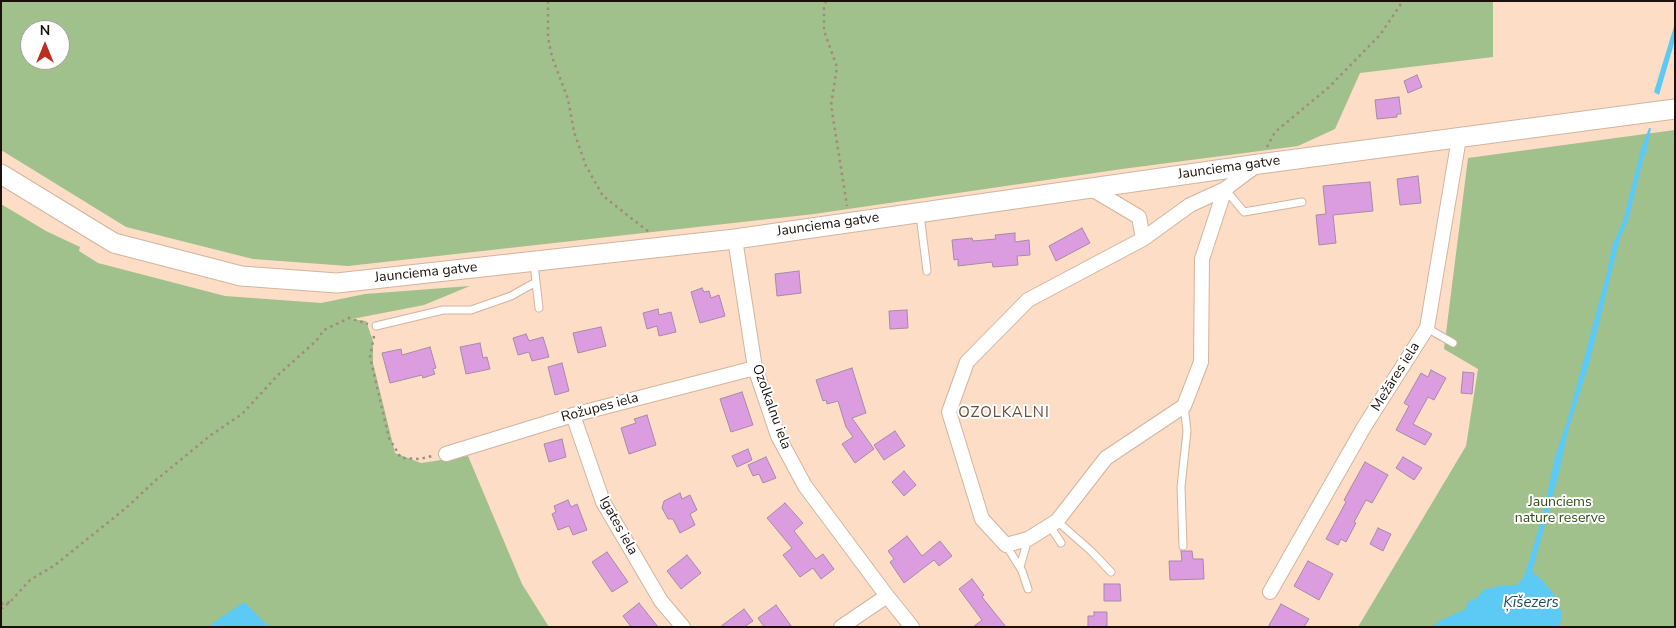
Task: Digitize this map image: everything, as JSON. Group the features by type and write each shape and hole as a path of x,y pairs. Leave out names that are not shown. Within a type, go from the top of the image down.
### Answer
{"main road":[{"name":"Jaunciema gatve","path":"1,174 114,243 241,276 337,283 734,239 1259,164 1675,109"}],"street":[{"name":"Mežāres iela","path":"1270,592 1364,427 1427,328 1459,138"},
{"path":"1225,188 1202,259 1201,362 1184,406 1106,458 1053,524 1028,539 1006,545 982,519 949,412 967,362 1028,300 1143,239 1190,205 1225,188 1259,164"},
{"path":"1090,188 1139,217 1143,239"},
{"name":"Ozolkalnu iela","path":"734,239 755,368 778,436 805,486 912,627"},
{"name":"Rožupes iela","path":"446,454 573,415 755,368"},
{"name":"Igates iela","path":"573,415 603,502 661,601 683,627"},
{"path":"841,627 887,596"}],"lane":[{"path":"1225,188 1244,212 1302,202"},
{"path":"919,212 927,271"},
{"path":"534,261 539,308"},
{"path":"376,326 443,310 471,310 511,296 536,282"},
{"path":"1427,328 1453,343"},
{"path":"1183,546 1180,487 1187,431 1184,406"},
{"path":"1053,524 1060,543"},
{"path":"1053,524 1091,551 1111,572"},
{"path":"1020,567 1028,539"},
{"path":"1006,545 1020,567 1028,589"}],"path":[{"path":"548,1 548,37 552,57 568,99 574,132 586,166 603,196 646,230 654,234"},
{"path":"826,1 824,7 824,31 837,68 831,105 849,222"},
{"path":"1259,164 1275,132 1328,88 1380,35 1403,1"},
{"path":"1,609 30,580 55,565 126,508 156,480 212,435 242,414 278,375 316,341 324,330 349,318 376,326 370,357 389,438 401,458 420,459 446,454"},
{"path":"1,604 11,601"}],"green space":[{"path":"1,1 1493,1 1493,57 1360,73 1335,129 1298,146 1122,169 814,214 348,266 253,259 126,227 1,150"},
{"name":"Jaunciems nature reserve","path":"1675,130 1675,627 1358,627 1466,446 1478,369 1444,349 1468,158"},
{"path":"1,204 46,231 80,247 79,251 98,263 225,296 321,303 365,294 470,286 424,305 352,319 366,321 373,341 373,363 395,453 421,463 468,456 522,584 549,627 1,627"}],"water":[{"path":"1675,23 1675,40 1659,95 1654,92"},
{"name":"Ķīšezers","path":"1649,128 1651,128 1646,154 1628,221 1620,238 1589,364 1568,431 1558,477 1532,572 1542,580 1557,598 1562,616 1559,627 1433,627 1439,621 1466,609 1467,602 1476,599 1483,590 1503,585 1516,585 1524,577 1542,518 1555,457 1568,418 1607,272 1612,246 1623,221 1641,149"},
{"path":"244,602 265,623 274,627 207,627"}],"building":[{"path":"1417,75 1422,87 1408,93 1404,81"},
{"path":"1399,97 1401,114 1397,114 1397,117 1377,119 1375,100"},
{"path":"1418,176 1421,203 1400,205 1397,179"},
{"path":"1370,182 1373,211 1333,215 1336,243 1319,245 1316,215 1326,214 1323,186"},
{"path":"1082,228 1090,243 1056,261 1049,246"},
{"path":"1015,233 1015,242 1029,240 1030,255 1017,256 1018,265 993,267 992,262 958,266 958,259 954,260 952,240 972,238 973,241 996,239 995,235"},
{"path":"799,271 801,293 777,296 775,274"},
{"path":"702,288 704,292 709,291 711,298 719,295 725,316 700,323 691,292"},
{"path":"658,309 659,315 671,312 676,332 659,336 657,326 647,329 643,313"},
{"path":"907,310 908,328 890,329 889,311"},
{"path":"601,327 606,346 578,353 573,333"},
{"path":"526,334 529,341 543,337 549,357 532,361 529,352 518,355 513,338"},
{"path":"480,343 483,358 487,357 490,369 466,374 460,347"},
{"path":"430,347 436,368 433,369 435,374 423,378 422,375 390,383 382,353 401,349 402,355"},
{"path":"562,363 569,391 555,395 548,367"},
{"path":"852,368 866,413 852,418 874,449 855,463 842,444 853,437 846,427 838,401 827,404 826,400 823,401 816,380"},
{"path":"1431,370 1446,378 1434,400 1428,397 1413,424 1432,434 1425,445 1396,430 1409,406 1404,403 1421,373 1428,377"},
{"path":"1463,372 1474,373 1472,394 1461,393"},
{"path":"742,392 753,425 731,432 720,399"},
{"path":"647,415 656,445 629,454 621,428 636,423 634,419"},
{"path":"895,431 905,446 884,460 874,445"},
{"path":"562,439 566,457 549,462 544,444"},
{"path":"748,449 752,460 737,467 732,456"},
{"path":"766,457 776,478 763,483 759,474 753,476 748,465"},
{"path":"1403,457 1422,468 1414,480 1396,468"},
{"path":"1365,462 1388,475 1372,503 1366,500 1346,542 1341,539 1338,545 1326,539 1346,502 1344,500"},
{"path":"904,471 916,485 904,496 892,482"},
{"path":"680,493 682,499 690,495 697,510 690,514 695,525 680,533 673,519 668,519 662,508 664,501"},
{"path":"568,500 571,507 577,504 587,530 573,535 569,526 558,530 552,514 556,512 554,506"},
{"path":"785,503 803,523 794,531 816,559 823,554 834,569 821,579 813,568 800,577 783,555 792,548 767,518"},
{"path":"1378,528 1391,534 1383,551 1370,544"},
{"path":"907,536 922,556 940,541 952,556 939,566 934,560 904,583 890,562 894,559 888,551"},
{"path":"1181,551 1192,551 1193,559 1203,559 1204,579 1170,580 1169,561 1182,561"},
{"path":"607,552 628,582 612,592 592,562"},
{"path":"687,555 701,573 681,589 667,571"},
{"path":"1308,561 1333,574 1319,600 1294,586"},
{"path":"972,579 984,595 982,597 1006,627 973,627 982,620 959,589"},
{"path":"1104,584 1120,584 1121,601 1104,601"},
{"path":"639,603 658,627 631,627 623,616"},
{"path":"1281,604 1309,619 1304,627 1268,627"},
{"path":"776,605 792,627 764,627 758,618"},
{"path":"744,609 753,621 744,627 720,627"},
{"path":"1094,612 1107,612 1107,627 1088,627 1088,616 1094,616"}],"district":[{"name":"OZOLKALNI","path":"1004,413"}]}
